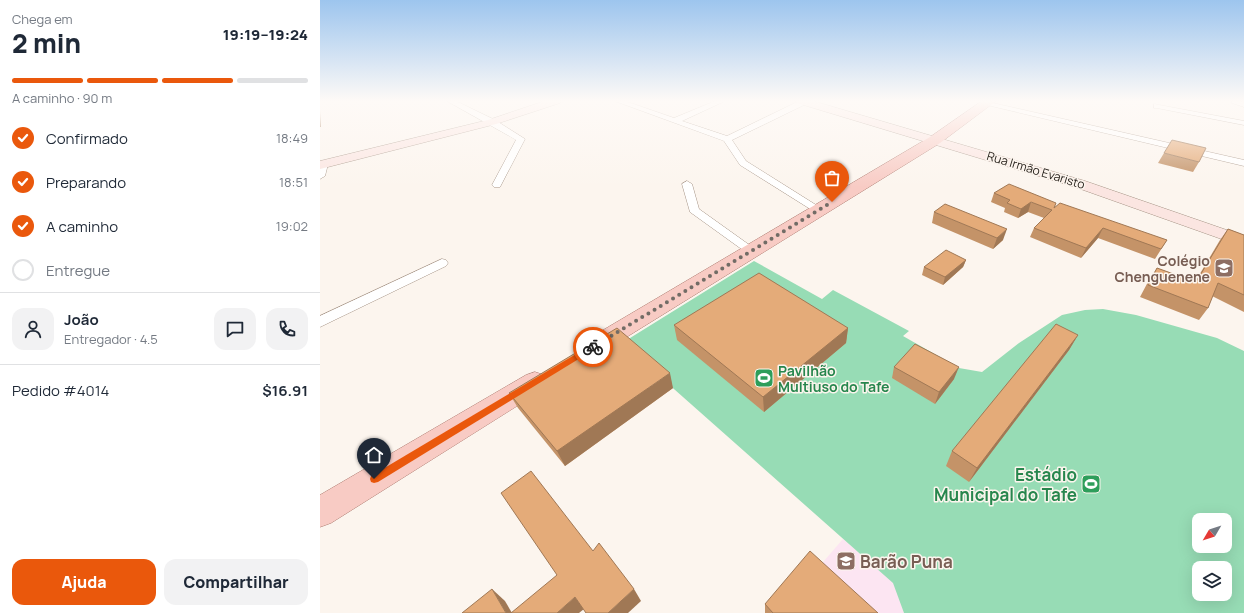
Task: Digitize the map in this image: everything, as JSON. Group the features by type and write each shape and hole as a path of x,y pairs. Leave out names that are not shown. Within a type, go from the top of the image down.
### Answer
{"main road":[{"path":"578,356 935,140 949,130"},
{"path":"320,512 551,372"}],"street":[{"path":"320,176 322,165 462,130"},
{"path":"498,185 521,139 505,130"},
{"path":"699,130 726,139 743,163 819,210"},
{"path":"726,139 745,130"},
{"name":"Rua Irmão Evaristo","path":"900,130 1015,163 1116,195 1244,242"},
{"path":"1104,130 1244,163"},
{"path":"687,184 694,210 751,251"},
{"path":"320,322 442,263"}],"shaded area":[{"name":"Barão Puna","path":"843,539 894,583 904,613 779,613"}],"green space":[{"path":"754,261 822,299 833,290 909,331 903,336 959,368 982,372 1019,343 1062,315 1085,310 1103,309 1136,315 1217,338 1244,351 1244,613 904,613 893,583 622,343"}],"building":[{"path":"1172,140 1206,148 1199,162 1164,153"},
{"path":"1009,184 1056,203 1054,208 1060,203 1167,240 1161,249 1103,228 1086,248 1034,228 1052,210 1031,202 1021,209 1007,203 1010,200 994,193"},
{"path":"945,204 1007,229 997,238 934,212"},
{"path":"1228,229 1244,235 1244,295 1218,283 1208,308 1148,285 1157,268 1196,282"},
{"path":"946,250 966,260 945,277 924,267"},
{"name":"Pavilhão Multiuso do Tafe","path":"759,273 848,328 763,397 674,325"},
{"path":"1056,324 1078,335 977,468 952,451"},
{"path":"617,328 670,373 557,451 509,393"},
{"path":"915,344 959,367 939,392 894,367"},
{"path":"531,471 593,551 599,543 634,589 608,613 586,613 575,597 557,613 511,613 557,575 501,493"},
{"path":"810,551 878,613 773,613 765,604"},
{"path":"492,589 506,613 462,613"}],"way so far":[{"path":"593,347 832,202"}],"place":[{"name":"Colégio Chenguenene","path":"1224,268"},
{"name":"Pavilhão Multiuso do Tafe","path":"764,378"},
{"name":"Estádio Municipal do Tafe","path":"1091,484"},
{"name":"Barão Puna","path":"846,561"}],"route":[{"path":"374,479 593,347"}]}
